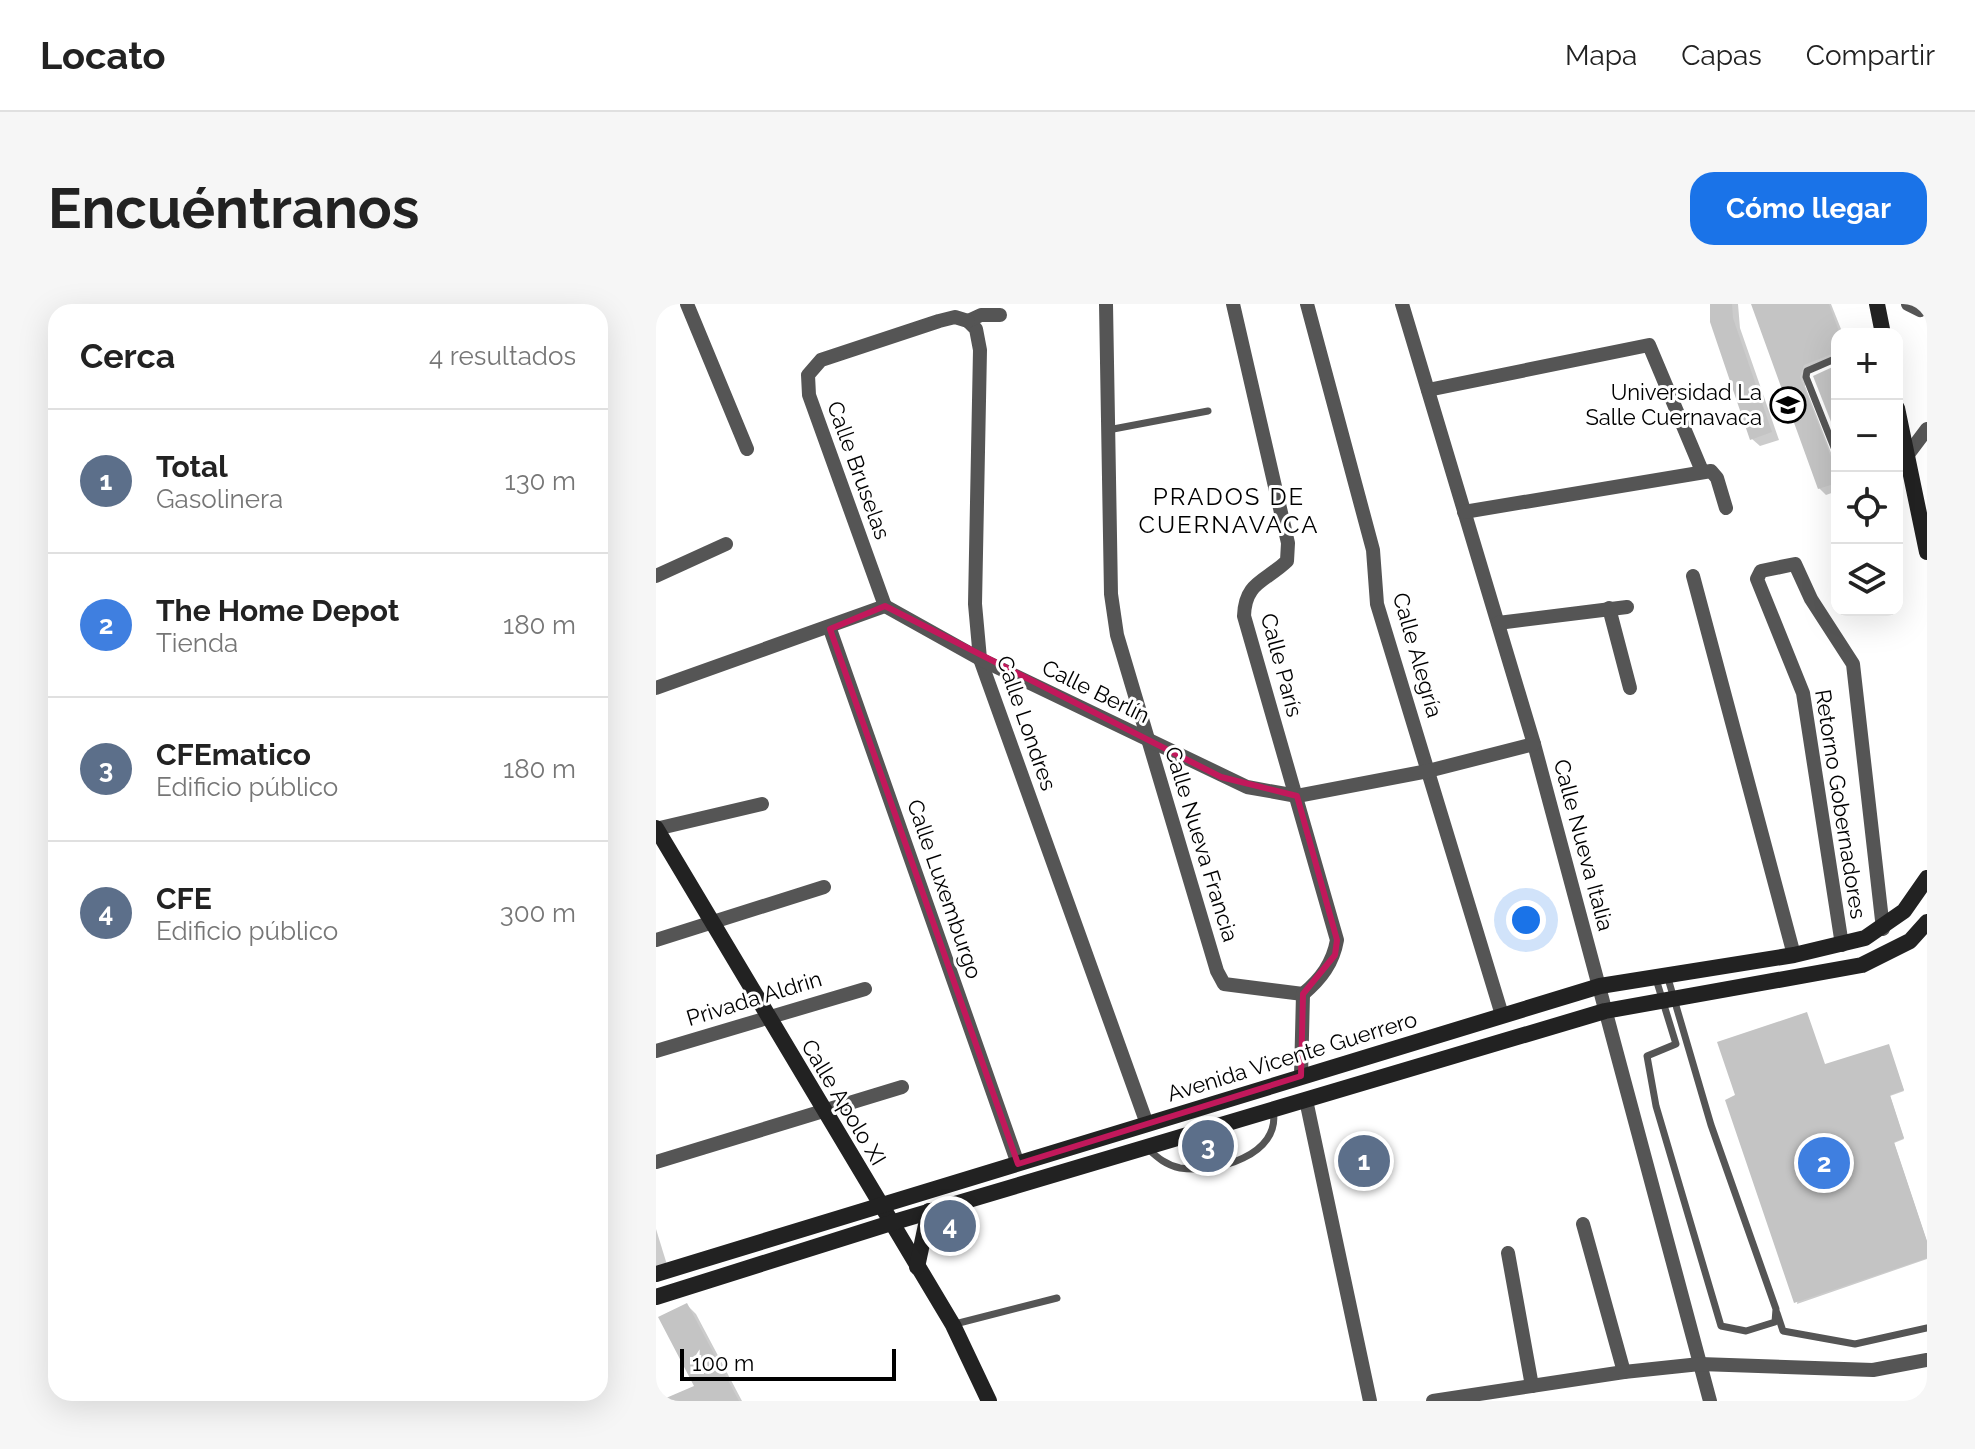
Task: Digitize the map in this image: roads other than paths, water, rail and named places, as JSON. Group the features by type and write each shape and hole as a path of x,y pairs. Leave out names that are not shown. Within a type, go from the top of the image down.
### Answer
{"main road":[{"path":"1877,304 1882,328"},
{"path":"1903,444 1927,552"},
{"name":"Calle Apolo XI","path":"656,829 953,1325 989,1401"},
{"name":"Avenida Vicente Guerrero","path":"656,1274 880,1203 1018,1164 1600,986 1842,945 1883,929 1904,911 1927,878"},
{"name":"Avenida Vicente Guerrero","path":"656,1297 929,1211 1605,1011 1862,965 1910,941 1927,922"},
{"path":"917,1267 929,1211"}],"street":[{"path":"687,304 747,449"},
{"name":"Calle Nueva Francia","path":"1106,304 1113,608 1117,635 1224,984 1303,994"},
{"name":"Calle París","path":"1233,304 1288,543 1287,561 1250,589 1244,600 1244,616 1337,940 1335,955 1326,970 1303,994"},
{"name":"Calle Alegría","path":"1307,304 1373,550 1377,604 1502,1015"},
{"name":"Calle Nueva Italia","path":"1402,304 1534,744 1710,1401"},
{"path":"1908,304 1920,310 1926,304"},
{"path":"968,321 981,315 1000,315"},
{"name":"Calle Bruselas","path":"885,606 809,395 808,375 821,360 939,321 955,317 968,321"},
{"name":"Calle Londres","path":"968,321 976,329 980,350 975,604 980,659 1147,1124"},
{"path":"1428,390 1649,345 1702,471"},
{"path":"1906,457 1927,429"},
{"path":"1464,512 1702,471 1711,471 1717,478 1726,508"},
{"path":"656,576 726,544"},
{"name":"Retorno Gobernadores","path":"1842,945 1803,693 1757,579 1761,571 1795,564 1811,599 1853,664 1883,929"},
{"path":"1693,576 1794,955"},
{"path":"656,688 830,629 885,606"},
{"name":"Calle Berlín","path":"885,606 980,659 1247,787 1297,796 1428,771 1534,744"},
{"path":"1498,623 1627,607"},
{"path":"1609,608 1630,688"},
{"name":"Calle Luxemburgo","path":"830,629 1018,1164"},
{"path":"656,829 762,804"},
{"path":"656,940 824,887"},
{"name":"Privada Aldrin","path":"656,1051 865,989"},
{"path":"1301,1076 1303,994"},
{"path":"656,1162 902,1087"},
{"path":"1306,1100 1370,1401"},
{"path":"1583,1224 1624,1372"},
{"path":"1508,1253 1532,1386"},
{"path":"1433,1401 1507,1396 1532,1386 1700,1364 1873,1370 1927,1360"}],"lane":[{"path":"1831,361 1807,371 1806,377 1831,440"},
{"path":"1108,430 1208,411"},
{"path":"1662,976 1783,1331"},
{"path":"1669,1000 1676,1044 1647,1056 1648,1069 1678,1185 1721,1326 1746,1331 1775,1322 1776,1309"},
{"path":"1146,1147 1163,1163 1181,1168 1211,1168 1237,1160 1264,1145 1273,1132 1273,1110"},
{"path":"953,1325 1057,1298"},
{"path":"1762,1326 1855,1344 1927,1328"}],"place":[{"name":"Universidad La Salle Cuernavaca","path":"1788,405"},
{"name":"CFEmatico","path":"1208,1146"},
{"name":"Total","path":"1364,1161"},
{"name":"The Home Depot","path":"1824,1163"},
{"name":"CFE","path":"950,1226"}],"district":[{"name":"PRADOS DE CUERNAVACA","path":"1229,511"}]}
